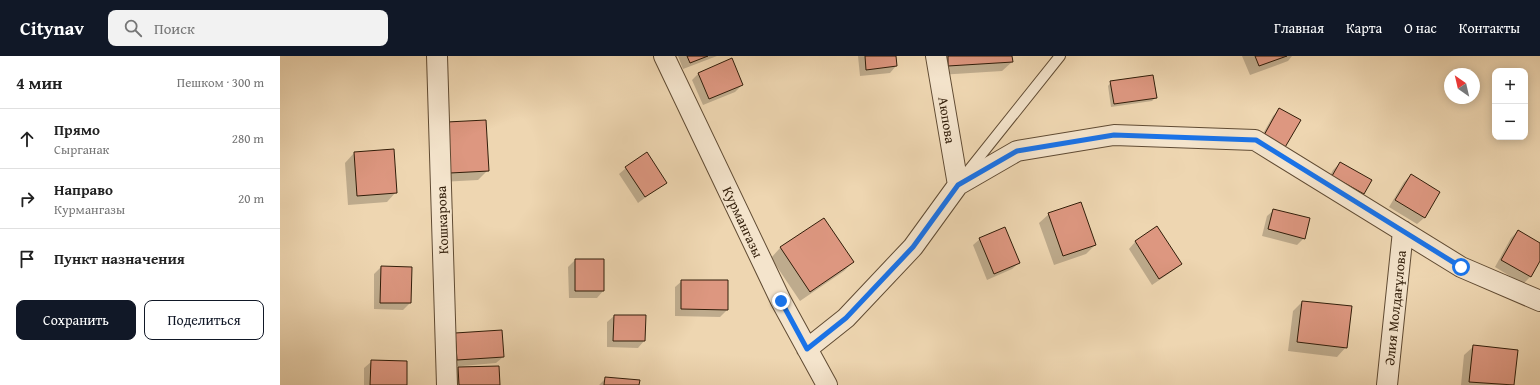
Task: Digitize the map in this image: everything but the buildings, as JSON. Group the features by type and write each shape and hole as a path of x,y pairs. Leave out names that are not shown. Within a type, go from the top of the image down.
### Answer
{"street":[{"name":"Кошкарова","path":"437,56 447,385"},
{"name":"Курмангазы","path":"664,56 781,301 827,385"},
{"name":"Аюпова","path":"936,56 958,185"},
{"path":"807,349 846,318 913,247 958,185 1017,151 1114,135 1256,140 1461,267 1540,301"},
{"name":"Әлия Молдағұлова","path":"1387,385 1403,231"}],"lane":[{"path":"958,185 1060,56"}],"route":[{"path":"781,301 807,349 846,318 913,247 958,185 1017,151 1114,135 1256,140 1461,267"}]}
